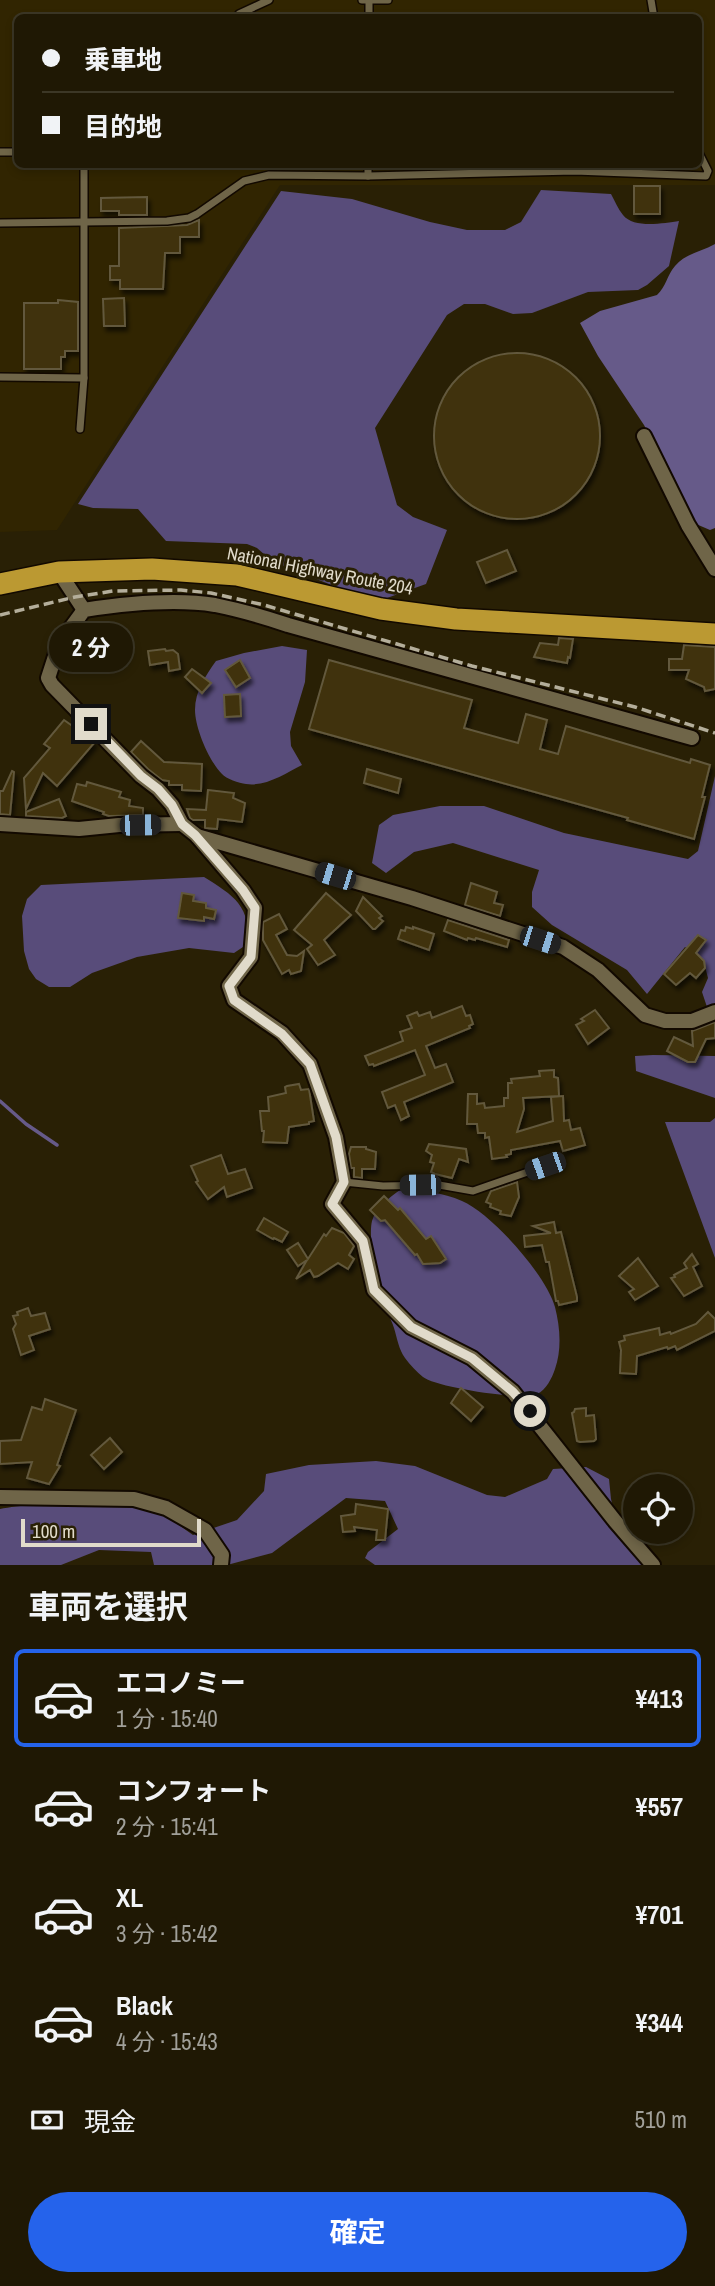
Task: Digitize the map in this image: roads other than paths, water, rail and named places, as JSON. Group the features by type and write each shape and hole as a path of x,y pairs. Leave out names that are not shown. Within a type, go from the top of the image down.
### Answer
{"highway":[{"name":"National Highway Route 204","path":"0,584 59,572 152,569 237,575 381,609 456,619 715,634"}],"street":[{"path":"644,436 688,526 715,569"},
{"path":"59,572 84,610"},
{"path":"653,1565 513,1392 472,1358 411,1327 374,1290 363,1241 332,1204 344,1182 336,1137 310,1064 282,1034 234,1000 229,986 251,957 255,908 243,890 182,824 172,805 158,789 141,776 48,678 59,644 84,610 147,603 212,605 257,615 692,738"},
{"path":"0,824 79,829 182,824"},
{"path":"195,835 412,898 563,947 598,970 645,1015 664,1021 692,1021 715,1013"},
{"path":"0,1497 134,1499 166,1508 205,1530 222,1555 220,1565"}],"lane":[{"path":"239,14 270,0"},
{"path":"362,0 388,0"},
{"path":"0,223 167,221 189,218 244,181 269,175 575,172 706,176 708,171 702,159"},
{"path":"80,429 84,378 83,168"},
{"path":"368,168 368,176"},
{"path":"0,377 84,378"},
{"path":"344,1182 383,1186 439,1185 473,1191 545,1166"}],"waterway":[{"path":"0,1101 26,1124 57,1145"}],"railway":[{"path":"0,615 113,591 181,590 211,593 264,605 472,666 635,707 715,733"}]}
